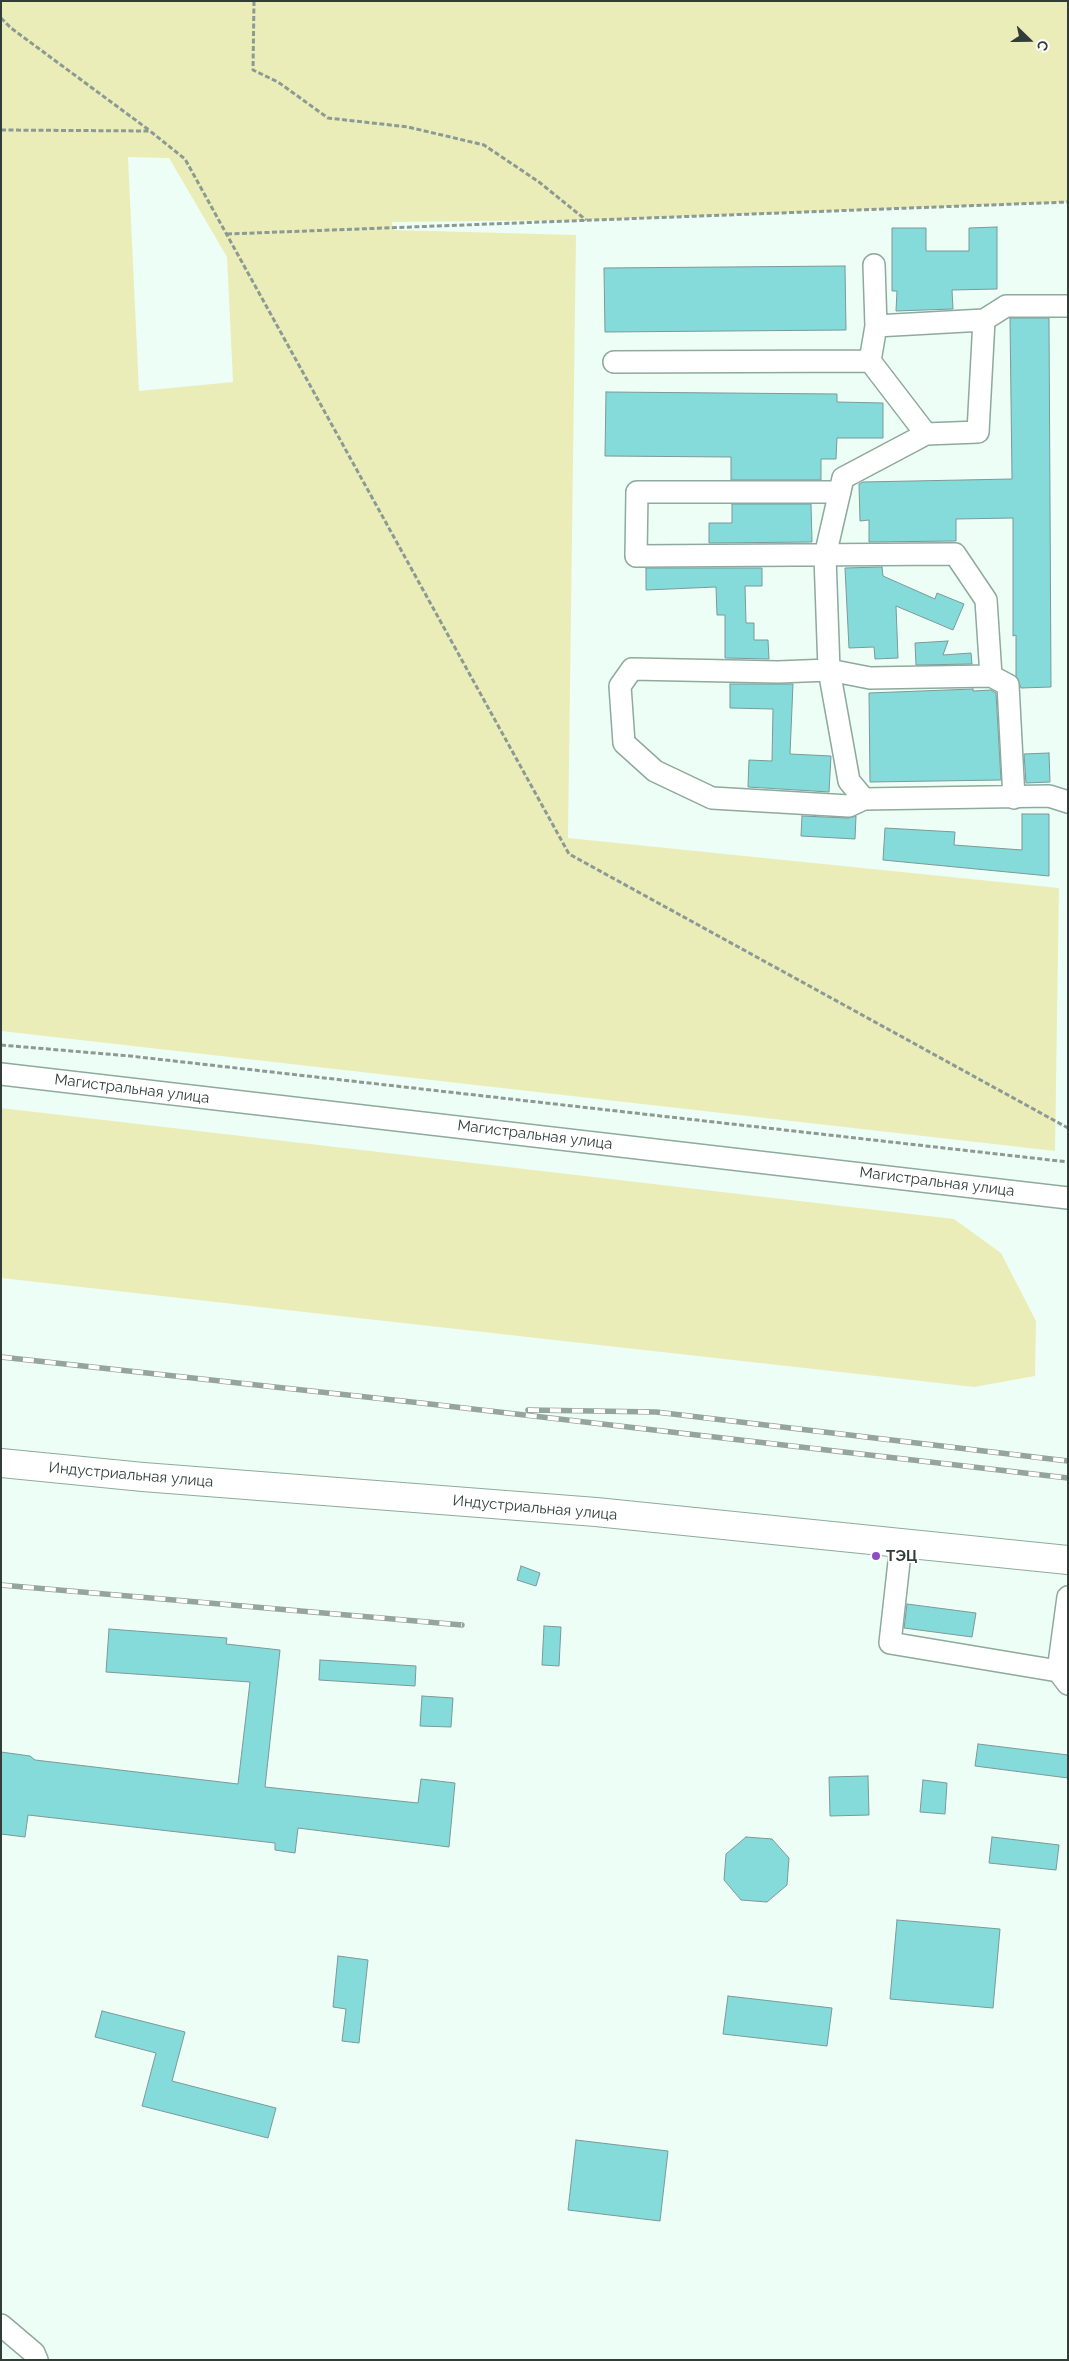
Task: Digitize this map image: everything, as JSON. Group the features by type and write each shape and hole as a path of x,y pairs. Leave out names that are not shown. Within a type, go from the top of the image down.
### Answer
{"main road":[{"name":"Индустриальная улица","path":"1,1463 143,1477 596,1512 1068,1560"}],"street":[{"path":"874,265 876,326 870,361 926,434"},
{"path":"876,326 984,320 1006,306 1068,306"},
{"path":"864,799 849,781 829,670 825,556 843,478 926,434 978,432 984,320"},
{"path":"614,362 870,361"},
{"path":"840,492 637,492 636,556 955,554 986,600 992,676"},
{"path":"1014,798 1008,686 992,676 870,678 829,670 778,672 632,669 620,686 624,743 655,771 712,798 849,806 864,799 1014,798 1049,796 1068,802"},
{"name":"Магистральная улица","path":"1,1074 1068,1198"},
{"path":"901,1544 890,1643 1063,1678 1068,1597"},
{"path":"1,2325 34,2353 37,2360"}],"path":[{"path":"254,1 253,70 278,82 328,118 408,127 484,145 539,182 586,220"},
{"path":"1,18 11,28 185,159 569,854 1068,1128"},
{"path":"1,130 150,131"},
{"path":"227,234 1068,202"},
{"path":"1,1045 130,1056 1068,1162"}],"green space":[{"path":"1,1 1068,1 1068,202 586,220 392,222 393,230 576,235 568,838 1059,888 1055,1151 1,1031","holes":["128,157 169,158 227,257 233,382 139,391"]},
{"path":"1,1108 954,1219 1001,1253 1036,1321 1035,1376 974,1387 1,1278"}],"building":[{"path":"997,227 997,289 952,290 953,309 896,311 897,291 892,291 892,228 926,228 926,251 969,251 969,228"},
{"path":"845,266 846,330 605,332 604,268"},
{"path":"1010,318 1049,318 1051,687 1021,688 1016,676 1016,635 1013,636 1013,518 956,519 956,541 869,542 869,520 860,521 859,484 863,482 1012,479"},
{"path":"606,392 837,394 837,402 883,403 883,438 837,438 836,459 821,459 821,480 731,480 731,457 605,456"},
{"path":"732,504 811,504 812,542 709,543 709,523 732,523"},
{"path":"882,567 883,576 935,599 937,593 964,604 953,630 896,606 898,658 875,659 874,647 849,648 845,568"},
{"path":"646,568 762,568 762,586 745,586 746,623 754,623 754,640 768,640 769,659 725,658 725,615 717,615 716,587 646,590"},
{"path":"948,641 943,655 971,653 972,664 916,665 915,643"},
{"path":"730,684 793,684 790,754 831,756 829,792 748,787 749,760 772,761 773,709 730,708"},
{"path":"973,689 973,691 991,690 996,693 1001,780 870,782 869,693"},
{"path":"1049,753 1050,782 1026,783 1024,754"},
{"path":"1022,814 1049,814 1049,876 883,860 885,828 955,832 954,845 1022,850"},
{"path":"802,816 848,818 856,816 855,839 801,836"},
{"path":"521,1566 540,1573 536,1586 517,1580"},
{"path":"907,1604 976,1613 972,1637 904,1628"},
{"path":"544,1626 561,1627 559,1666 542,1665"},
{"path":"109,1629 227,1638 226,1644 280,1650 265,1787 418,1803 421,1779 455,1783 449,1847 298,1828 295,1853 275,1850 275,1843 28,1815 25,1837 1,1834 1,1752 30,1756 35,1760 238,1784 250,1682 106,1672"},
{"path":"320,1660 416,1666 415,1686 319,1680"},
{"path":"422,1696 453,1698 451,1727 420,1726"},
{"path":"978,1744 1068,1755 1068,1778 975,1766"},
{"path":"868,1776 869,1815 830,1816 829,1777"},
{"path":"923,1780 947,1783 945,1814 920,1812"},
{"path":"746,1837 772,1839 789,1858 787,1885 767,1902 741,1900 724,1880 726,1854"},
{"path":"992,1837 1059,1845 1056,1870 989,1863"},
{"path":"897,1920 1000,1929 993,2008 890,1999"},
{"path":"338,1956 368,1960 359,2043 342,2041 346,2009 333,2007"},
{"path":"728,1996 832,2008 827,2046 723,2034"},
{"path":"102,2011 185,2032 172,2081 276,2108 268,2138 142,2106 156,2053 95,2037"},
{"path":"576,2140 668,2151 660,2221 568,2210"}],"railway":[{"path":"1,1357 421,1403 1068,1478"},
{"path":"528,1410 656,1412 1068,1461"},
{"path":"1,1585 462,1625"}],"place":[{"name":"ТЭЦ","path":"876,1556"}]}
